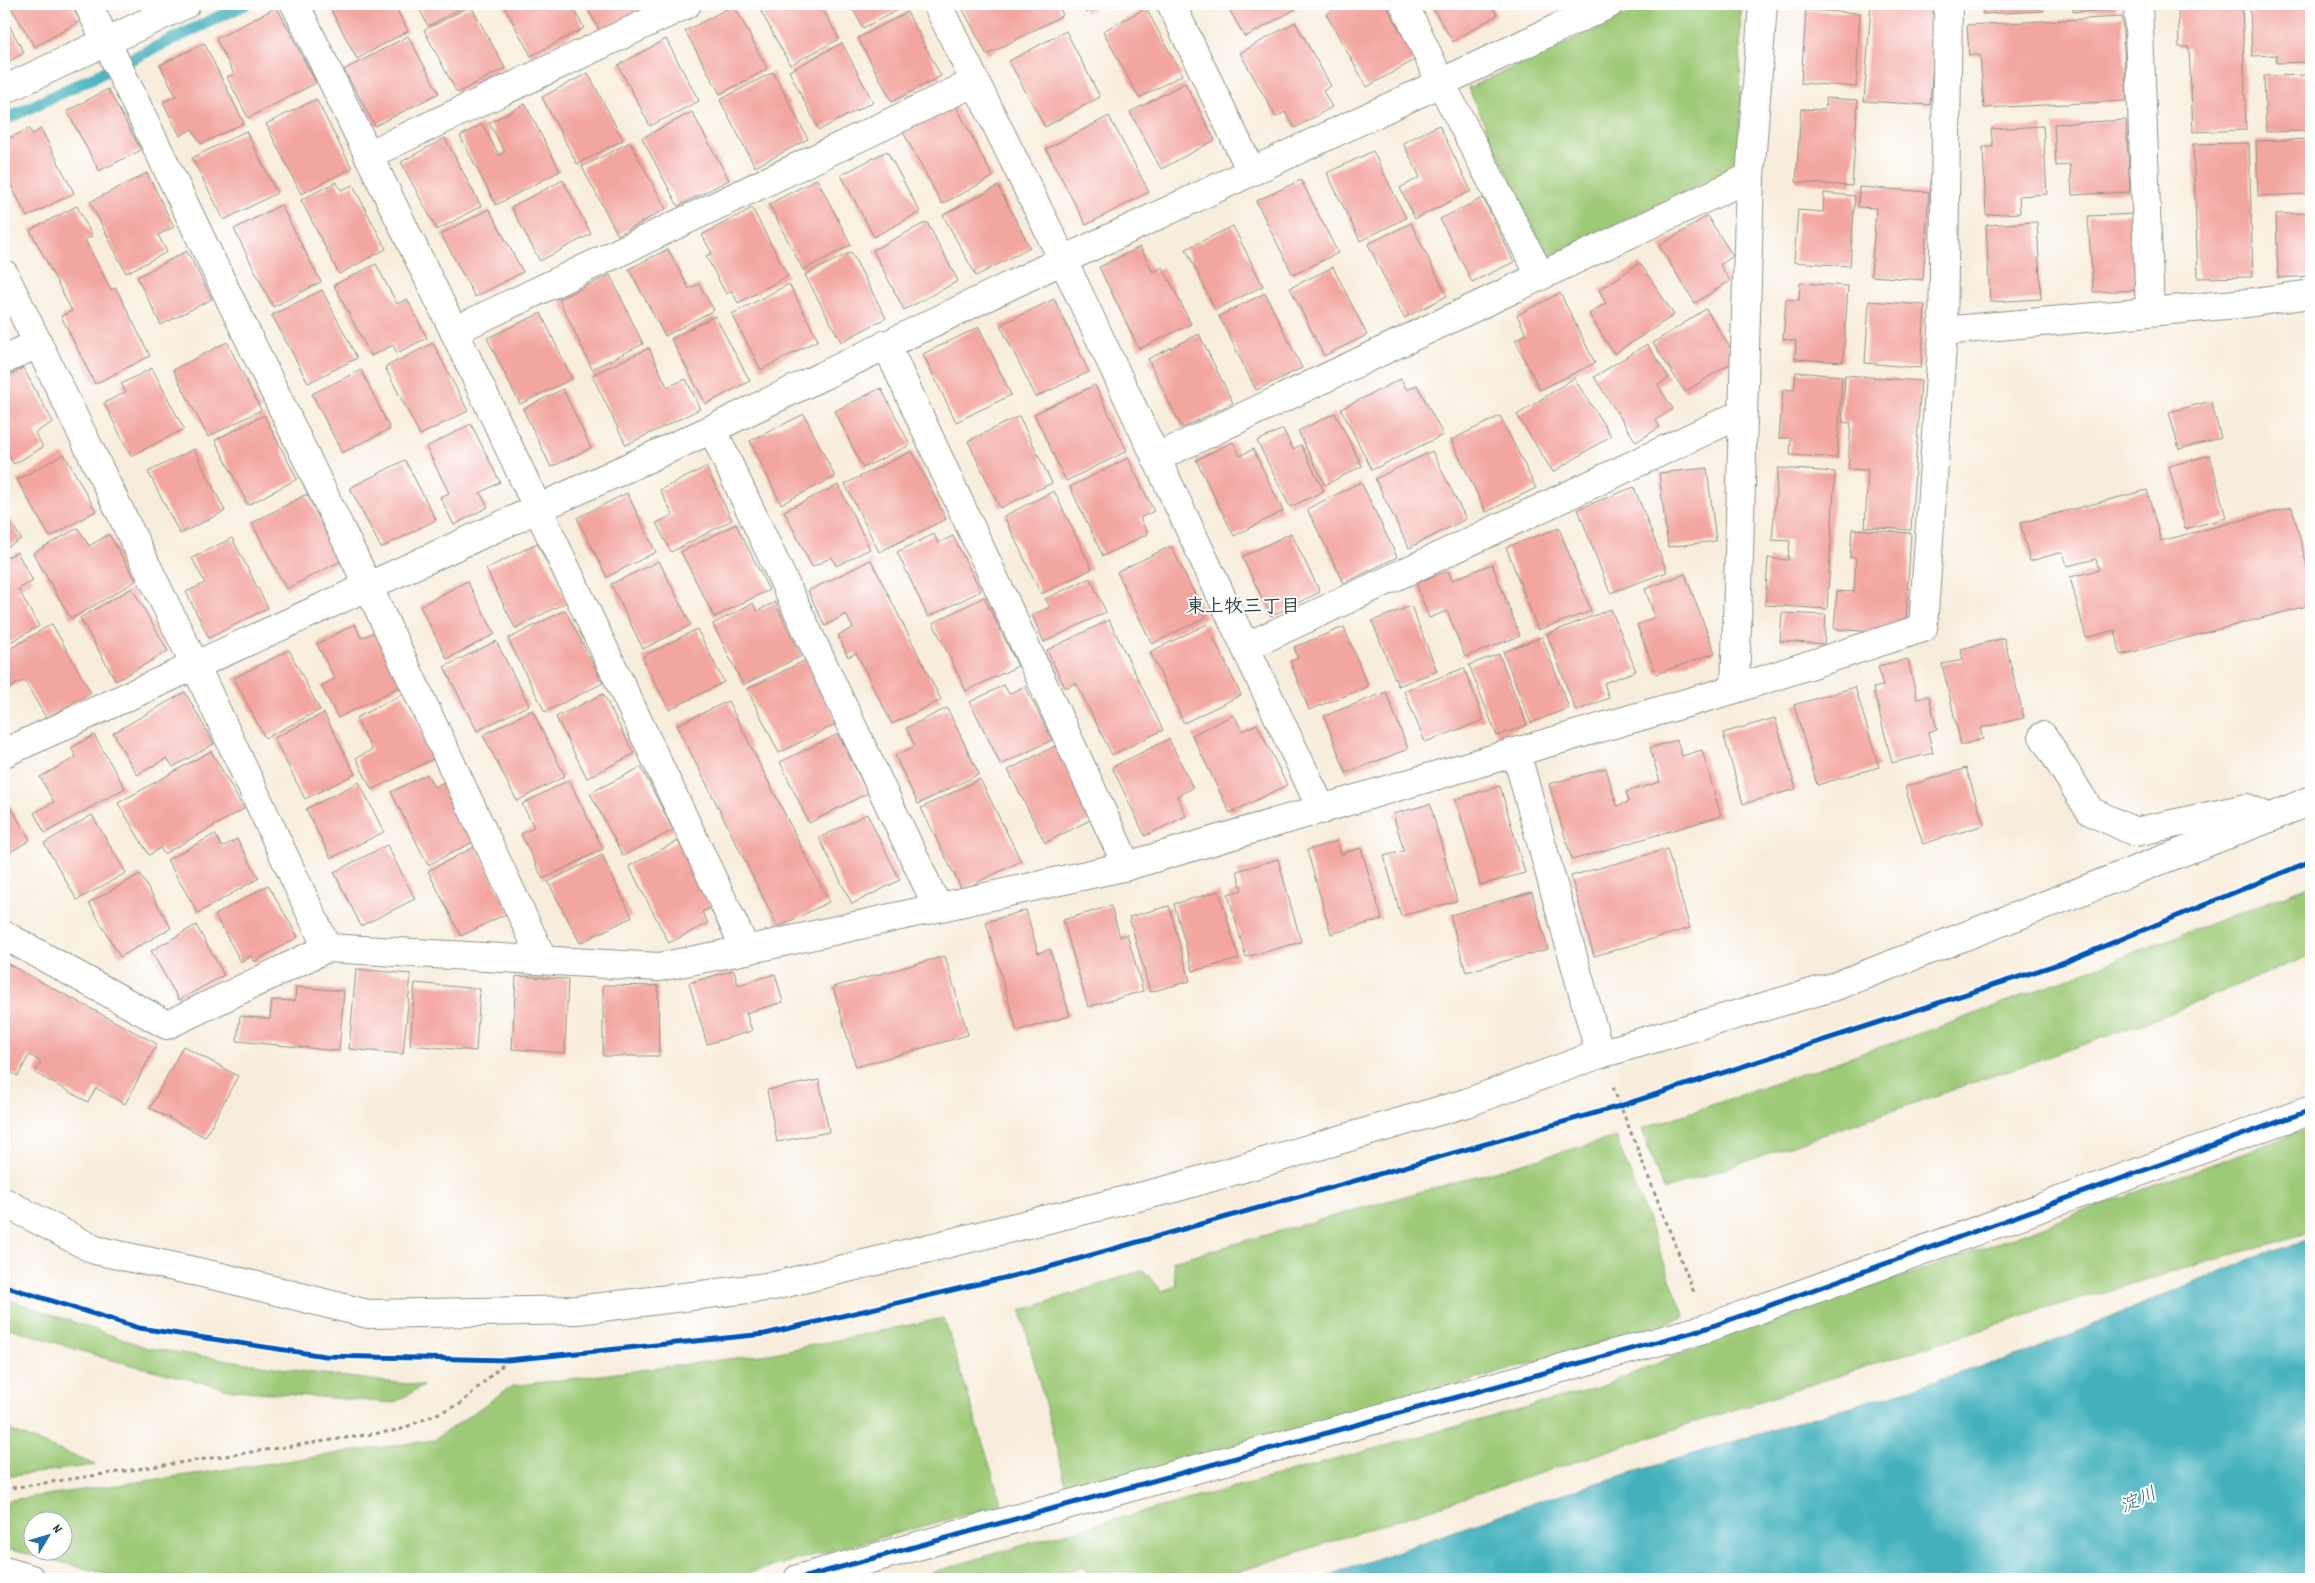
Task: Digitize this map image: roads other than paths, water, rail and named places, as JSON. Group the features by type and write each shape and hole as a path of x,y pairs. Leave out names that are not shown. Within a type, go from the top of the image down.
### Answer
{"street":[{"path":"88,4 368,586 543,960"},
{"path":"4,90 186,4"},
{"path":"295,4 454,330 746,950"},
{"path":"368,155 686,4"},
{"path":"937,4 1062,260 1322,810"},
{"path":"1171,4 1251,171"},
{"path":"1404,4 1441,83 1540,275"},
{"path":"4,753 712,429 1062,260 1441,83 1559,15 1609,4"},
{"path":"1736,689 1750,177 1763,4"},
{"path":"4,935 167,1025 327,948 659,967 746,950 937,906 1127,866 1736,689 1923,628 1943,331 1948,4"},
{"path":"2138,4 2150,311"},
{"path":"454,330 976,82"},
{"path":"1156,458 1750,177"},
{"path":"4,274 195,665 327,948"},
{"path":"1943,331 2247,303 2311,294"},
{"path":"4,360 38,343"},
{"path":"886,344 1127,866"},
{"path":"1246,647 1743,412"},
{"path":"712,429 937,906"},
{"path":"2043,736 2090,810 2135,832 2247,808 2270,818"},
{"path":"1516,752 1600,1054"},
{"path":"4,1202 95,1250 221,1277 368,1314 577,1310 774,1286 1171,1189 1466,1103 1600,1054 1836,986 2270,818 2311,800"},
{"path":"798,1579 1708,1328 2311,1110"},
{"path":"4,1571 31,1579"}],"water":[{"name":"淀川","path":"2311,1240 2311,1579 1319,1579 1548,1498 2029,1352 2256,1256"}],"waterway":[{"path":"4,120 246,4"}],"district":[{"name":"東上牧三丁目","path":"1243,608"}]}
